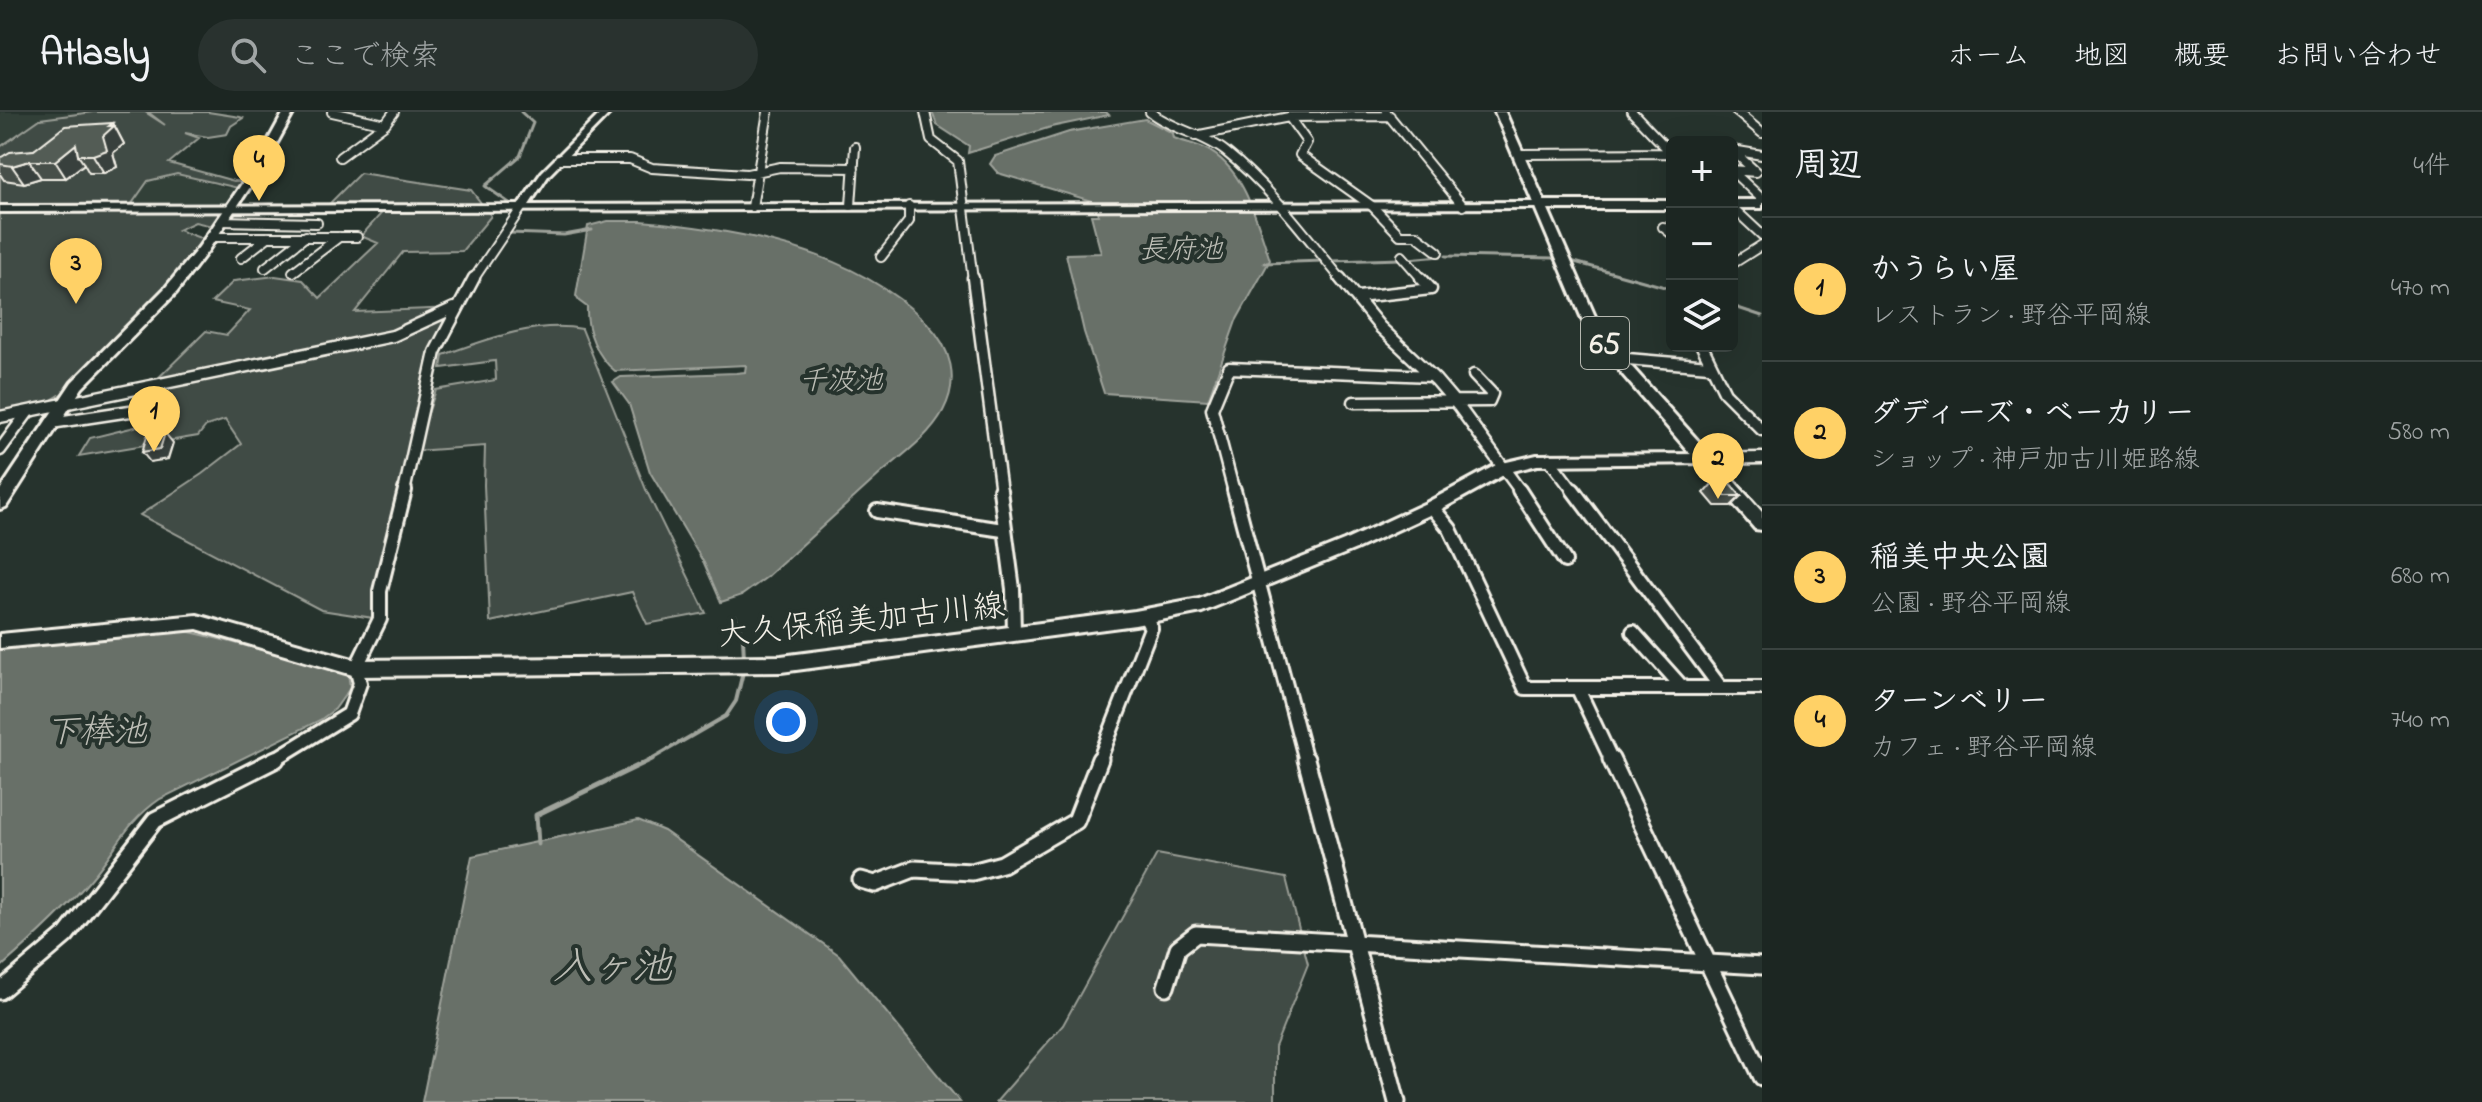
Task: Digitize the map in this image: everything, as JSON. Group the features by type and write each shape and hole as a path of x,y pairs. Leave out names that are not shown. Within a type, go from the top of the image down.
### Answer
{"main road":[{"path":"0,503 62,405 117,342 171,290 211,237 261,163 289,112"},
{"path":"1500,112 1540,205 1666,205"},
{"path":"1738,205 1762,202"},
{"name":"65","path":"1540,205 1590,321 1616,358 1762,524"},
{"name":"大久保稲美加古川線","path":"0,641 197,622 356,668 781,664 1145,616 1202,605 1258,584 1432,507 1504,468 1549,459 1703,459"}],"street":[{"path":"332,112 385,124"},
{"path":"340,157 385,124 394,112"},
{"path":"0,991 66,935 155,820 283,756 349,714 360,683 356,668 380,619 380,591 426,404 425,390 454,308 522,207 559,159 607,112"},
{"path":"752,207 768,112"},
{"path":"925,112 931,140 958,161 1013,589 1014,633"},
{"path":"1150,112 1164,123 1224,150 1282,206 1380,327 1432,376 1455,403 1504,468 1565,561"},
{"path":"1632,112 1666,148"},
{"path":"1737,112 1762,133"},
{"path":"1194,136 1289,117 1388,114 1463,206"},
{"path":"1289,117 1307,142 1300,155 1372,206 1400,235 1416,235 1438,252"},
{"path":"851,206 855,147"},
{"path":"1738,151 1762,155"},
{"path":"1519,154 1666,154"},
{"path":"1738,156 1756,172 1738,170"},
{"path":"559,159 630,159 652,168 757,174 780,167 854,168"},
{"path":"1738,176 1762,202"},
{"path":"0,209 226,215 522,207 1540,205"},
{"path":"881,257 909,221 909,206"},
{"path":"1734,208 1762,235"},
{"path":"226,215 317,223 305,237 265,268"},
{"path":"211,237 357,237"},
{"path":"241,258 268,237"},
{"path":"293,272 339,237"},
{"path":"1738,260 1762,245"},
{"path":"1358,297 1431,289 1402,256"},
{"path":"0,417 393,336 454,308"},
{"path":"1704,352 1709,366 1733,403 1762,430"},
{"path":"1616,358 1709,366"},
{"path":"1397,1102 1212,409 1229,368 1432,376"},
{"path":"1354,402 1484,402 1491,398 1486,386 1474,375"},
{"path":"51,423 130,411"},
{"path":"0,450 28,412"},
{"path":"1703,459 1762,458"},
{"path":"1549,459 1721,688"},
{"path":"1432,507 1450,529 1525,688 1762,688"},
{"path":"877,511 1003,530"},
{"path":"861,880 875,884 914,869 972,872 1002,864 1076,821 1151,628 1145,616"},
{"path":"1633,632 1683,688"},
{"path":"1578,689 1762,1077"},
{"path":"1166,987 1178,948 1196,934 1762,966"}],"shaded area":[{"path":"0,112 93,112 41,119 0,147"},
{"path":"93,112 145,112 165,125 148,112 208,112 243,118 231,126 227,134 208,137 185,133 199,138 169,163 243,181 238,188 177,174 148,181 131,205 0,204 0,147 40,119"},
{"path":"360,173 471,190 491,216 462,251 403,252 355,312 454,308 433,364 417,446 436,390 496,380 495,361 441,368 443,355 529,329 582,329 647,492 706,613 647,624 632,592 490,622 485,446 415,451 380,619 321,610 140,515 241,444 225,420 206,426 198,436 79,456 90,438 159,421 142,394 206,331 227,335 250,310 212,302 234,281 275,276 303,280 320,298 378,243 361,236 388,206 330,203"},
{"path":"177,174 227,188 238,188 228,203 220,206 131,205 148,181"},
{"path":"219,211 221,214 212,226 195,222 178,230 203,239 169,285 101,350 66,391 37,409 0,415 0,214"},
{"path":"1157,854 1286,878 1308,964 1275,1047 1275,1102 996,1102 1063,1025"}],"water":[{"path":"932,112 1106,112 1109,115 1051,127 968,153 969,146 937,125"},
{"name":"長府池","path":"1145,119 1173,133 1174,138 1204,148 1230,168 1248,197 1270,260 1236,321 1208,400 1104,393 1084,332 1066,254 1101,253 1091,215 1098,215 1095,202 998,173 990,164 995,156 1069,132"},
{"name":"千波池","path":"608,221 641,221 756,238 794,248 865,277 898,298 927,323 942,343 950,364 952,376 948,399 937,420 922,438 767,577 742,595 721,602 704,563 650,472 629,404 613,382 621,377 745,372 746,365 615,371 598,351 588,325 587,307 576,296 588,226"},
{"name":"下棒池","path":"181,630 348,673 350,688 335,709 320,720 160,799 148,808 129,827 80,892 0,968 0,646"},
{"name":"入ヶ池","path":"638,820 664,831 839,955 960,1102 422,1102 472,856"}],"building":[{"path":"113,123 109,126 114,126 103,136 107,150 93,155 78,155 76,144 55,161 29,161 12,166 0,164 0,158 10,152 34,150 65,126"},
{"path":"165,433 160,449 142,452 147,436"},
{"path":"1729,482 1741,496 1725,496 1713,483"}],"waterway":[{"path":"515,207 485,186 520,156 533,123 521,112"},
{"path":"509,233 564,235 592,230"},
{"path":"1408,259 1441,256"},
{"path":"1446,256 1554,258"},
{"path":"1331,261 1402,259"},
{"path":"1264,263 1323,261"},
{"path":"1571,261 1666,287"},
{"path":"1738,308 1762,316"},
{"path":"735,616 743,638 744,659"},
{"path":"649,761 726,716 736,701 744,668"},
{"path":"538,844 536,815 649,761"}],"place":[{"name":"ターンベリー","path":"259,201"},
{"name":"稲美中央公園","path":"76,304"},
{"name":"かうらい屋","path":"154,452"},
{"name":"ダディーズ・ベーカリー","path":"1718,499"}]}
